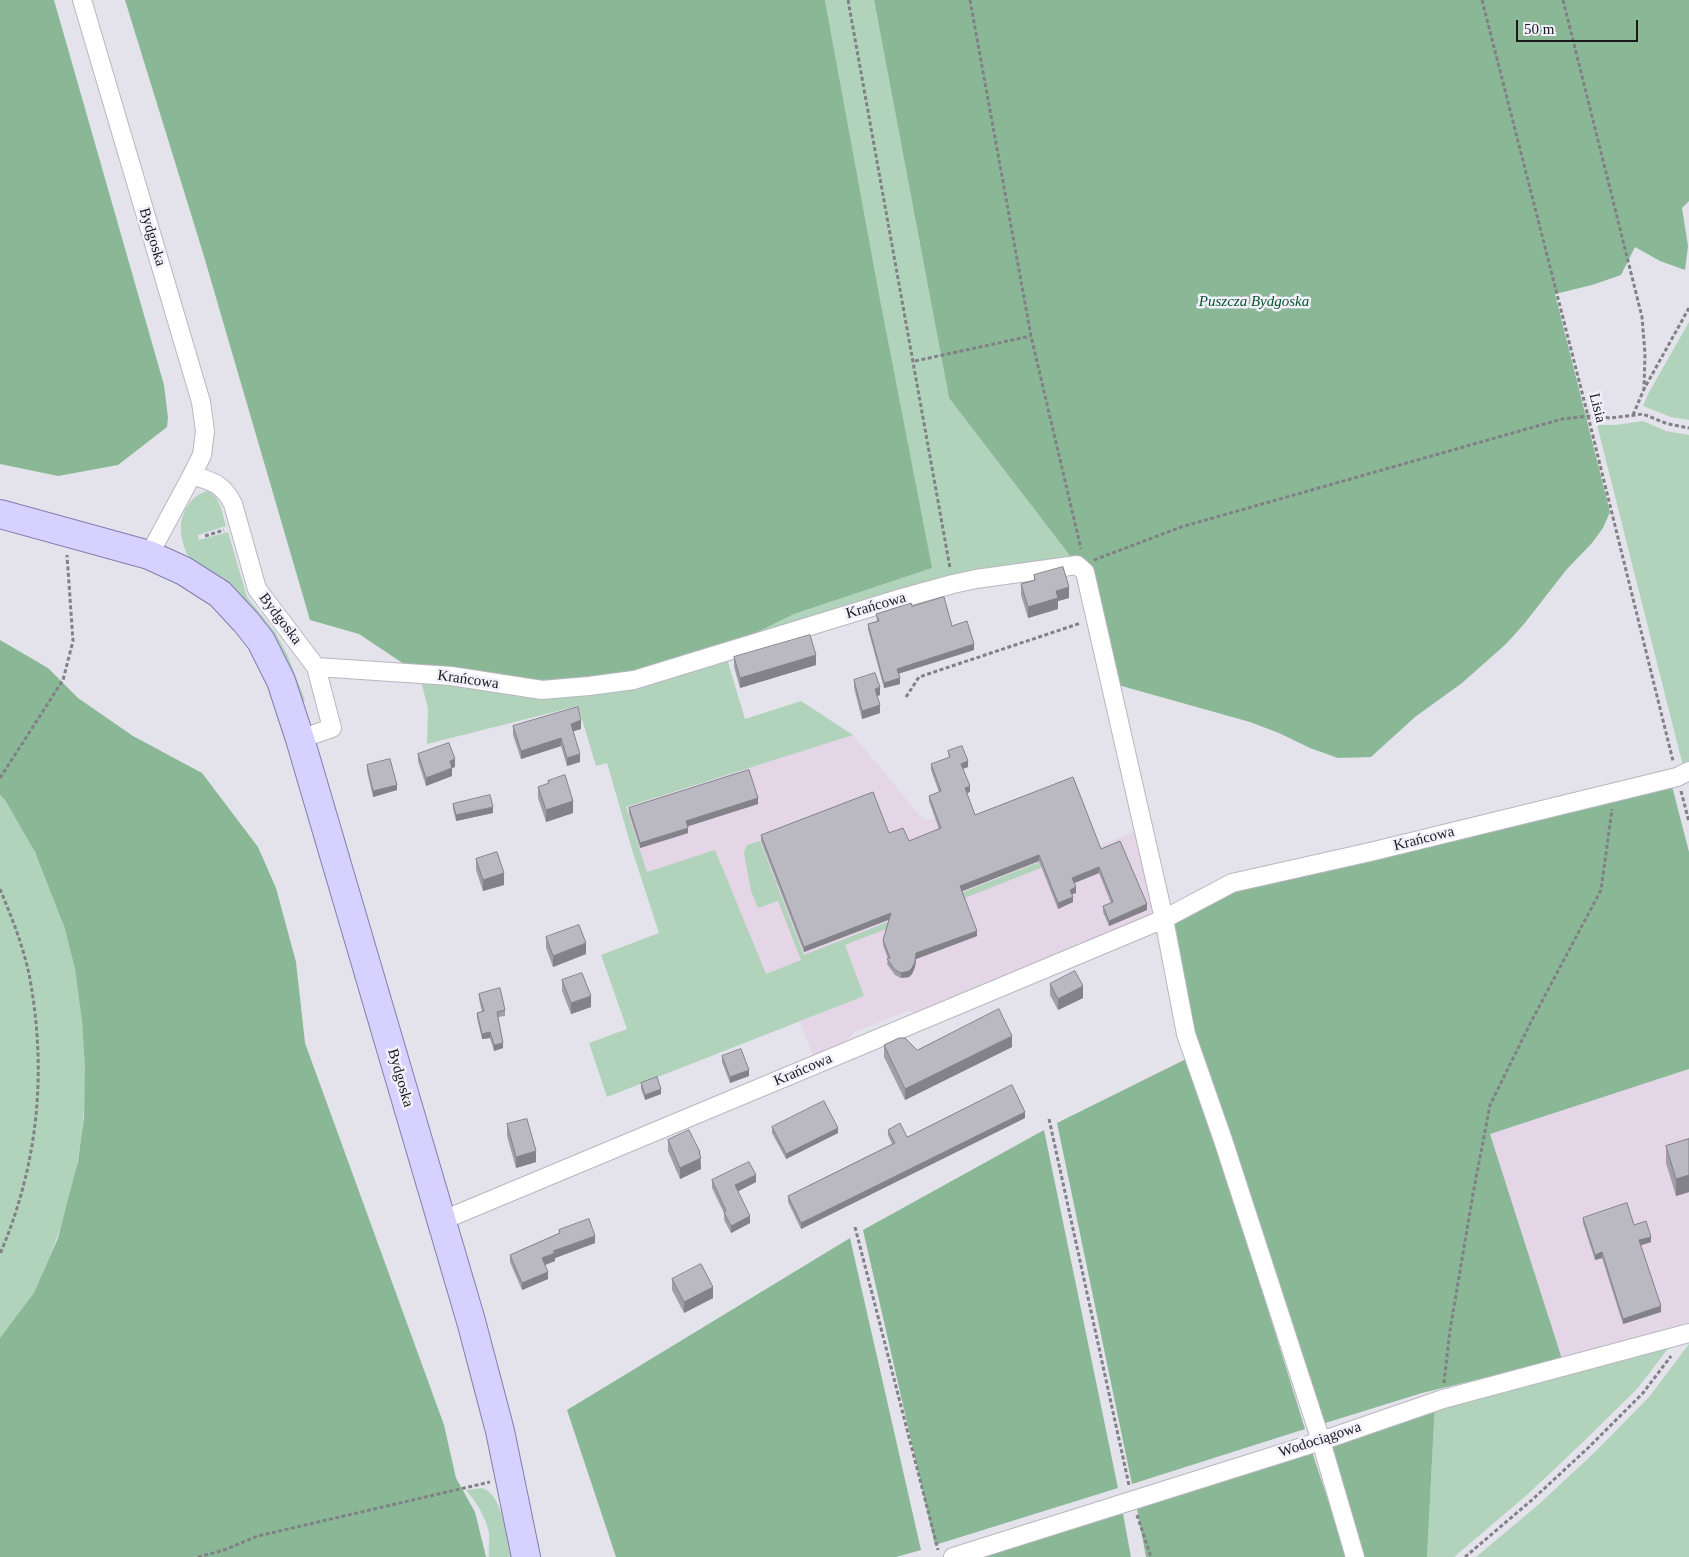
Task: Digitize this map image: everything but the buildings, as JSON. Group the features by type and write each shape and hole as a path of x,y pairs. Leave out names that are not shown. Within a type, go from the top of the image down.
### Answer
{"main road":[{"name":"Bydgoska","path":"0,514 149,555 184,571 220,594 261,641 281,681 300,739 471,1321 500,1431 526,1557"}],"street":[{"name":"Bydgoska","path":"82,0 201,402 205,431 202,455 149,555"},
{"name":"Bydgoska","path":"192,475 215,482 226,491 232,504 257,589 316,667"},
{"name":"Krańcowa","path":"316,667 451,676 542,690 598,685 634,680 953,584 1081,564"},
{"path":"1081,564 1085,572 1096,618 1164,919 1186,1034 1321,1441 1355,1557"},
{"path":"300,739 332,728 316,667"},
{"name":"Krańcowa","path":"442,1221 1164,919 1232,883 1370,852 1683,774"},
{"name":"Wodociągowa","path":"953,1557 1321,1441 1443,1399 1689,1333"}],"path":[{"path":"848,0 953,584"},
{"path":"970,0 1031,336 1081,564 1181,527 1562,419 1588,416 1611,418 1646,414 1668,424 1689,428"},
{"name":"Lisia","path":"1482,0 1588,416 1683,774 1689,822"},
{"path":"1563,0 1642,317 1645,354 1644,389"},
{"path":"1633,415 1644,389 1689,308"},
{"path":"914,361 1031,336"},
{"path":"0,778 62,680 73,641 66,532"},
{"path":"906,697 919,677 1096,618"},
{"path":"1443,1399 1450,1330 1490,1105 1532,1020 1602,890 1614,792"},
{"path":"0,889 20,940 30,978 36,1024 38,1113 32,1152 14,1222 0,1254"},
{"path":"1049,1119 1132,1500 1151,1557"},
{"path":"855,1227 940,1557"},
{"path":"1465,1557 1533,1499 1589,1447 1643,1393 1689,1333"},
{"path":"198,1557 224,1550 258,1536 510,1477"}],"shaded area":[{"path":"853,735 925,820 936,819 1099,846 1136,831 1153,909 1150,915 921,1015 907,1011 854,1032 840,1049 815,1060 800,1022 864,996 631,1028 601,955 659,933 621,809"},
{"path":"1689,1069 1689,1322 1562,1359 1490,1134"}],"green space":[{"path":"0,0 54,0 164,385 168,418 167,427 118,465 58,476 0,464"},
{"path":"125,0 825,0 932,568 794,614 703,659 589,686 419,674 359,634 310,620 203,253"},
{"path":"825,0 874,0 949,398 1077,565 976,579 725,652 745,719 801,701 853,735 626,807 647,872 715,850 766,974 801,960 778,901 758,908 751,891 744,853 747,845 760,841 804,955 1095,840 1097,846 845,945 864,996 607,1097 589,1043 627,1029 601,955 659,933 607,763 596,766 578,706 427,744 428,708 419,674 703,659 794,614 931,568"},
{"name":"Puszcza Bydgoska","path":"874,0 1689,0 1689,201 1682,208 1688,246 1685,270 1660,261 1635,247 1621,275 1592,285 1555,294 1610,512 1603,528 1592,543 1567,569 1506,644 1462,683 1415,717 1371,757 1338,758 1250,722 1118,685 1077,565 949,398"},
{"path":"1689,322 1689,420 1671,417 1643,406"},
{"path":"1643,421 1666,431 1689,435 1689,763 1683,766 1597,425 1616,425"},
{"path":"208,491 216,498 226,526 198,535 199,540 228,532 247,597 275,632 287,654 305,700 303,703 187,554 181,535 181,522 185,510 199,494"},
{"path":"0,640 48,668 78,698 133,736 202,773 258,847 276,888 296,962 305,1043 444,1425 456,1478 475,1512 486,1557 0,1557 0,1338 34,1293 58,1238 78,1161 84,1117 85,1066 82,1020 75,969 64,926 35,852 5,800 0,795"},
{"path":"1672,786 1689,852 1689,1069 1490,1134 1562,1359 1422,1393 1319,1425 1192,1032 1173,917 1234,890"},
{"path":"0,795 5,800 32,846 48,880 64,927 75,968 82,1010 85,1096 81,1139 74,1181 63,1222 36,1289 0,1338"},
{"path":"1186,1059 1216,1142 1305,1429 1132,1484 1057,1123"},
{"path":"1044,1130 1118,1488 935,1545 863,1230"},
{"path":"850,1238 921,1550 896,1557 616,1557 567,1410"},
{"path":"1689,1344 1689,1557 1476,1557 1538,1505 1595,1452 1649,1397"},
{"path":"1670,1346 1637,1389 1528,1494 1454,1557 1427,1557 1435,1404"},
{"path":"1435,1404 1427,1557 1362,1557 1324,1439"},
{"path":"1309,1443 1347,1557 1146,1557 1135,1498"},
{"path":"482,1488 495,1499 499,1508 512,1557 489,1557 489,1535 486,1521 466,1490"},
{"path":"1121,1503 1131,1557 946,1557"}]}
